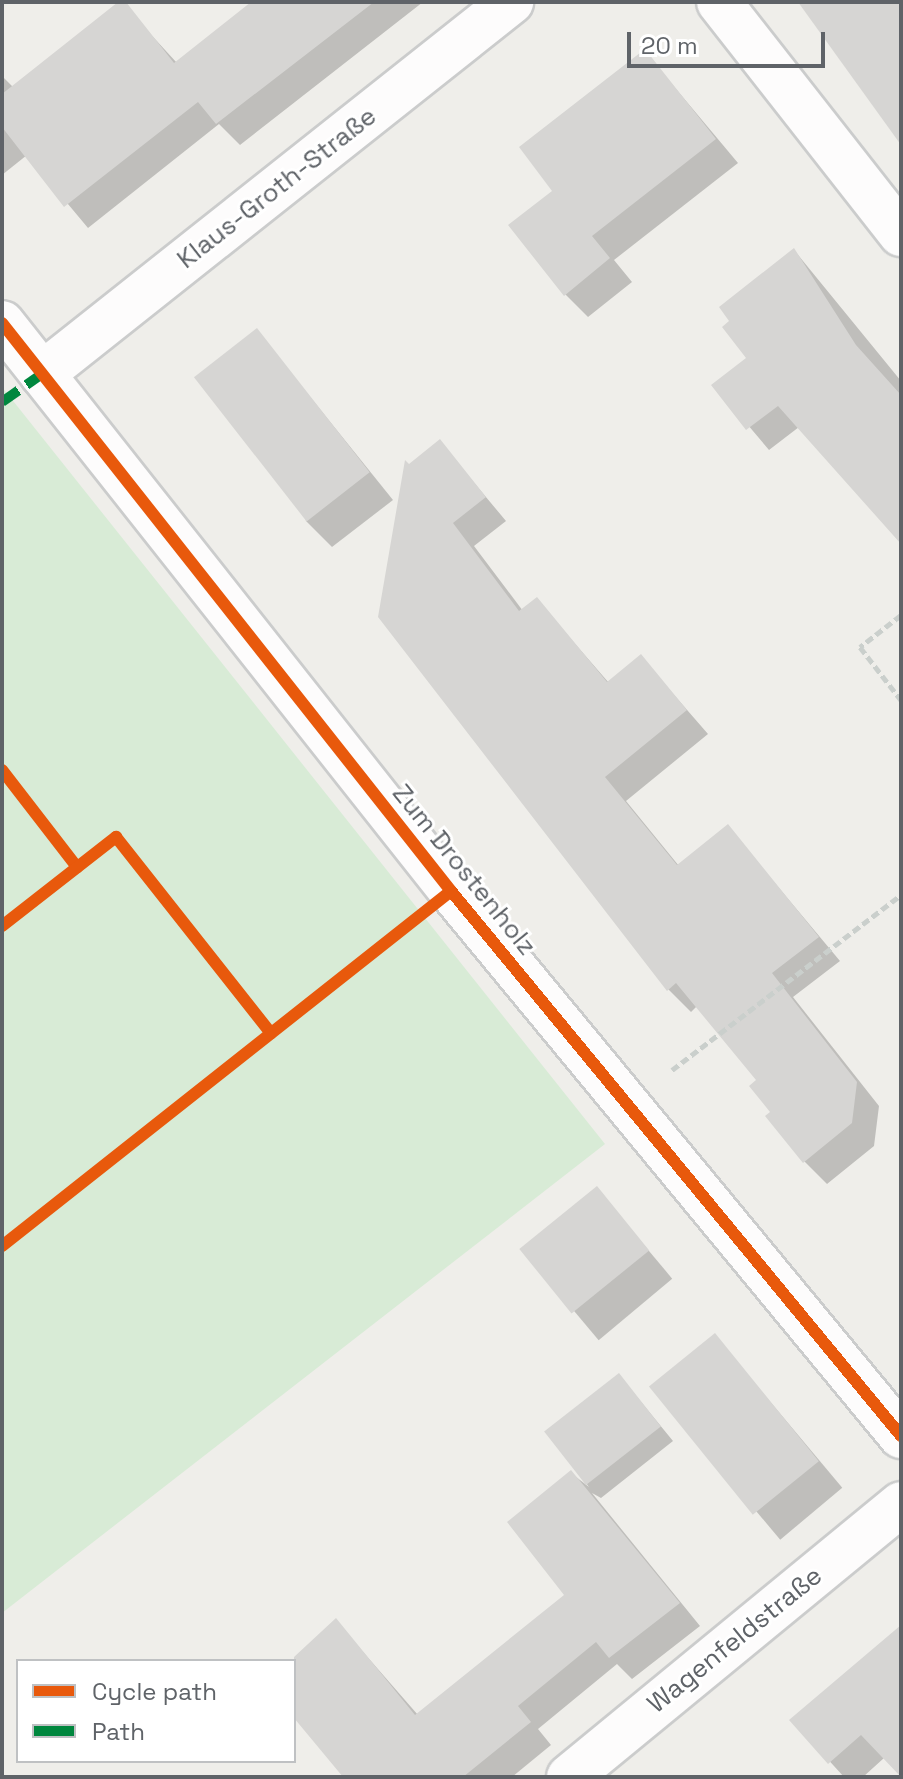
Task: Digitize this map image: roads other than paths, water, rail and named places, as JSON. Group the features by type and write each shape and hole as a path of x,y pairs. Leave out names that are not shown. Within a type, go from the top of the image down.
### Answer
{"street":[{"name":"Klaus-Groth-Straße","path":"42,374 511,2"},
{"path":"719,2 901,234"},
{"name":"Zum Drostenholz","path":"2,323 627,1104 901,1436"},
{"name":"Wagenfeldstraße","path":"569,1777 901,1504"}]}
